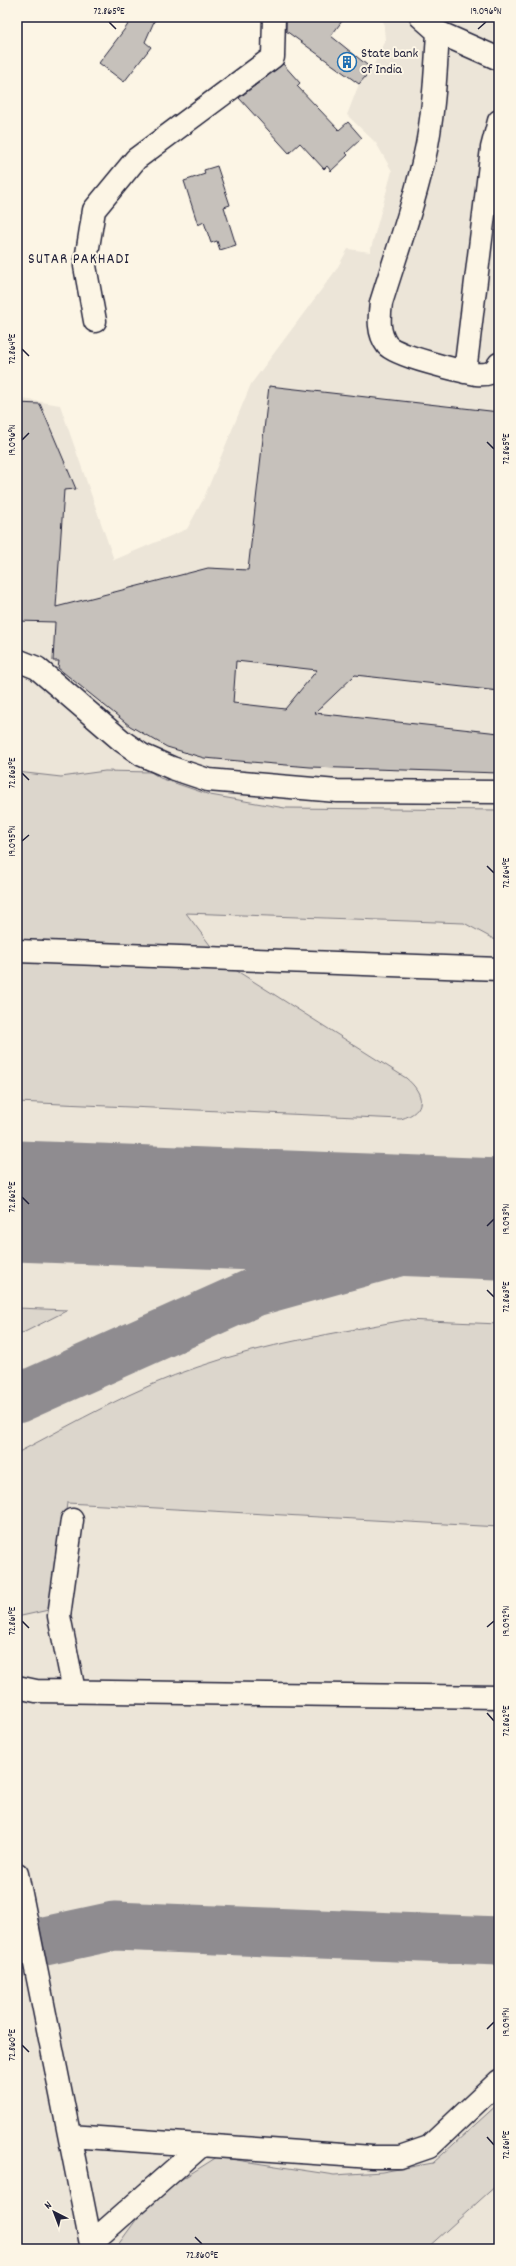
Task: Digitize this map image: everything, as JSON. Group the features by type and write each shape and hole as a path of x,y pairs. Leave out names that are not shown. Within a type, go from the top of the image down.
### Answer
{"street":[{"path":"95,321 85,266 94,210 136,159 273,57 274,17"},
{"path":"421,17 438,32 499,59"},
{"path":"438,32 434,96 427,144 417,186 381,304 379,321 382,335 388,346 400,353 465,372 488,375 495,370 499,364"},
{"path":"465,372 492,148 499,121"},
{"path":"17,660 37,668 122,742 142,755 172,768 208,780 337,791 499,792"},
{"path":"17,951 499,969"},
{"path":"72,1520 59,1616 74,1691"},
{"path":"17,1687 36,1691 499,1697"},
{"path":"17,1874 92,2246"},
{"path":"70,2136 372,2157 400,2157 429,2147 499,2081"},
{"path":"92,2246 202,2145"}],"shaded area":[{"path":"383,17 499,17 499,2249 17,2249 17,398 60,405 114,560 187,529 203,500 251,384 336,270 348,249 370,252 392,171 376,143 347,115 359,84 372,69 385,40"},
{"path":"105,771 151,772 160,778 210,795 285,808 499,810 499,942 464,923 186,913 213,949 17,942 17,772 61,777"},
{"path":"17,957 226,964 406,1078 417,1090 420,1096 419,1107 409,1116 401,1119 17,1102"},
{"path":"17,1308 68,1310 17,1336"},
{"path":"405,1320 499,1324 499,1527 67,1503 53,1609 17,1617 17,1453 128,1395 174,1375 223,1359 274,1345"},
{"path":"499,2103 499,2183 426,2249 115,2249 152,2198 217,2157 334,2175 382,2172 433,2163"}],"building":[{"path":"131,17 156,17 145,42 151,47 124,82 99,63 127,26"},
{"path":"286,17 345,17 331,36 372,69 359,84 286,31"},
{"path":"283,64 300,83 297,86 339,130 348,122 362,138 346,153 348,155 331,171 327,166 324,169 300,143 289,153 239,98"},
{"path":"217,166 230,205 224,207 236,245 220,250 217,241 211,243 204,222 198,225 184,181 205,174 204,170"},
{"path":"269,386 499,412 499,691 355,675 315,713 499,733 499,773 310,767 204,758 167,747 130,726 58,668 59,661 53,661 55,622 17,621 17,403 40,404 76,489 64,490 56,607 208,568 248,570","holes":["236,661 317,670 285,709 233,703"]}],"taxiway":[{"path":"17,1399 255,1292 499,1224"},
{"path":"17,1947 114,1926 499,1941"}],"runway":[{"path":"17,1201 499,1219"}],"place":[{"name":"State bank of India","path":"347,62"}],"district":[{"name":"SUTAR PAKHADI","path":"79,260"}]}
